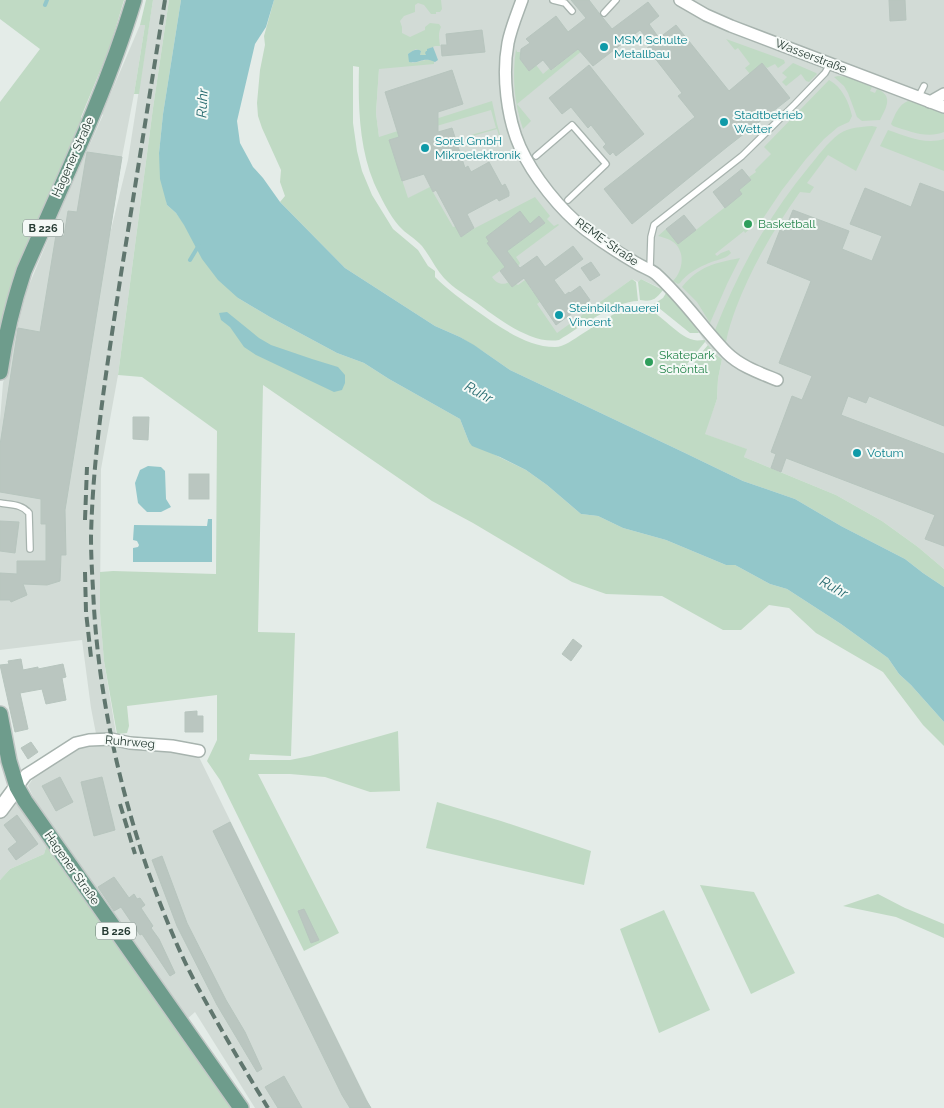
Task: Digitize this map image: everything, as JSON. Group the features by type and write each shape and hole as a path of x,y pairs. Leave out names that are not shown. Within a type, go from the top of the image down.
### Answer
{"main road":[{"name":"Hagener Straße","path":"0,372 5,340 24,271 96,104 134,0"},
{"name":"Hagener Straße","path":"0,714 9,761 17,787 25,802 241,1108"}],"street":[{"name":"REME-Straße","path":"522,0 508,44 506,73 508,100 512,123 521,148 550,195 584,229 642,267 650,269 671,288 727,354 746,366 777,380"},
{"name":"Wasserstraße","path":"686,2 731,26 944,107"},
{"path":"930,102 944,94"},
{"name":"Ruhrweg","path":"17,787 26,775 76,743 90,740 111,739 198,751"},
{"path":"0,810 17,787"}],"lane":[{"path":"553,0 565,3 572,12"},
{"path":"604,13 616,0"},
{"path":"650,269 651,237 654,226 742,156 796,104 825,73 830,64"},
{"path":"918,98 924,86"},
{"path":"536,156 572,125 606,164 568,200"},
{"path":"0,504 25,508 29,513 30,549"}],"shaded area":[{"path":"153,0 169,0 118,375 101,469 100,613 104,661 118,746 197,753 371,1108 255,1108 195,1012 186,1020 52,836 28,786 34,777 74,749 98,744 82,640 0,650 0,420 3,383 27,290 140,25 145,25 110,234 128,160"},
{"path":"387,0 944,0 944,569 882,521 836,495 744,457 746,449 704,434 717,399 722,359 705,342 678,303 658,287 641,279 638,282 632,279 557,334 418,226 379,138 376,113"},
{"path":"14,799 20,804 48,841 44,854 10,869 0,880 0,819"}],"green space":[{"path":"0,0 124,0 110,47 81,117 82,124 0,342 0,102 40,49 0,19"},
{"path":"146,0 153,0 139,94 134,94 145,25 140,25"},
{"path":"169,0 181,0 163,114 159,153 167,205 176,213 238,298 337,353 364,363 460,419 469,442 526,470 581,514 598,516 623,528 666,540 726,565 735,565 770,584 787,589 841,624 888,658 899,674 944,722 944,746 923,725 883,672 816,633 789,608 769,605 741,630 723,630 662,596 606,594 572,582 432,501 263,385 258,632 295,633 291,756 250,754 249,760 290,760 398,731 400,791 370,792 325,777 258,774 339,933 304,951 220,780 207,761 217,740 217,695 127,706 129,726 127,733 117,734 104,661 100,613 100,572 216,574 217,431 142,377 118,375"},
{"path":"274,0 441,0 442,9 440,12 431,14 424,5 418,3 415,5 415,12 404,16 400,21 402,33 410,37 425,30 425,27 430,23 439,24 441,27 439,34 440,46 428,49 426,55 420,55 421,51 416,49 408,54 412,63 428,60 434,61 434,64 379,69 376,113 379,137 492,101 501,138 497,129 469,137 496,128 491,110 389,140 408,198 430,187 453,227 456,226 461,237 535,197 550,216 547,219 554,226 559,225 516,257 520,263 518,266 514,260 492,277 499,283 509,282 512,287 525,280 533,292 540,287 549,295 537,304 557,333 632,279 636,282 638,301 619,305 608,310 559,340 549,340 515,329 451,285 422,246 396,222 385,206 374,183 365,155 360,126 359,67 353,66 353,123 357,151 362,171 372,195 393,229 418,250 428,266 435,271 435,277 450,291 513,335 524,340 544,346 562,346 616,313 640,307 646,308 660,316 687,337 695,340 705,340 687,364 692,367 708,345 722,359 717,399 705,434 747,449 744,457 836,495 882,521 944,569 944,587 905,559 841,526 795,499 743,481 510,370 460,337 435,326 345,268 280,202 285,196 280,182 281,170 262,128 258,116 257,103 260,70 265,45 264,36"},
{"path":"566,29 583,50 517,104 514,69 516,49 517,52 520,52 520,59 528,70 536,65 543,74 550,68 552,70 577,50 562,32"},
{"path":"726,39 784,60 785,63 778,68 775,64 767,68 762,64 750,74 745,68 750,64 738,48 735,50"},
{"path":"793,63 817,74 809,82 801,74 786,86 782,82 787,77 782,73"},
{"path":"834,77 848,77 872,87 870,91 875,93 877,89 885,95 887,103 880,120 862,121 857,117 844,86"},
{"path":"829,80 838,87 847,100 852,116 849,122 838,127 824,139 806,159 760,223 757,223 745,233 744,231 715,254 717,256 729,250 731,253 729,255 697,269 678,284 673,281 681,265 682,259 679,248 668,239 658,236 666,229 678,244 742,194 739,190 751,180 749,177 756,172 755,170 771,154 764,147"},
{"path":"908,101 944,114 944,132 931,135 893,126 891,124 897,111"},
{"path":"517,104 531,121 523,129"},
{"path":"877,127 856,171 828,155 807,183 814,187 810,193 800,192 790,206 764,248 749,277 742,292 726,342 715,330 734,286 767,225 793,187 835,138 851,129"},
{"path":"888,130 923,140 937,141 944,139 944,171 880,146"},
{"path":"740,258 710,323 697,302 682,287 701,270"},
{"path":"641,279 663,290 653,300 640,300 638,282"},
{"path":"666,293 685,312 699,333 690,333 654,304 663,298"},
{"path":"437,802 591,851 584,885 426,848"},
{"path":"48,841 235,1108 0,1108 0,880 10,869 44,854"},
{"path":"700,885 754,892 795,973 751,994"},
{"path":"878,894 905,908 944,924 944,938 896,917 843,906"},
{"path":"664,910 710,1010 659,1033 620,929"}],"water":[{"name":"Ruhr","path":"181,0 274,0 266,27 255,44 237,121 240,143 253,167 280,202 345,268 435,326 474,345 510,370 743,481 795,499 841,526 905,559 944,587 944,722 899,674 888,658 841,624 787,589 770,584 735,565 726,565 666,540 623,528 598,516 581,514 526,470 472,446 460,419 364,363 337,353 270,317 238,298 218,280 202,259 176,213 167,205 160,179 159,153 163,114"},
{"path":"433,47 438,60 435,62 424,60 409,62 408,54 414,50 421,51 420,55 426,55 427,49"},
{"path":"227,312 259,338 271,345 338,367 345,375 345,383 342,390 334,392 256,355 244,347 230,327 221,320 219,313"},
{"path":"148,466 161,467 165,471 166,499 171,507 161,512 147,512 138,503 135,483 140,470"},
{"path":"208,519 212,519 212,562 133,562 133,548 139,545 137,541 133,540 134,525 207,526"}],"building":[{"path":"571,0 589,0 612,29 648,2 659,16 649,24 659,38 676,25 729,91 762,63 790,98 632,224 604,189 695,117 678,96 682,93 647,48 652,44 640,30 593,66 578,49 551,70 543,60 529,71 520,59 521,49 530,43 526,39 556,16 568,32 586,18"},
{"path":"889,0 905,0 906,20 890,21"},
{"path":"482,30 485,52 442,56 441,45 447,45 446,34"},
{"path":"589,65 644,134 616,156 613,152 610,155 603,147 606,144 591,125 588,128 571,107 562,114 549,98"},
{"path":"452,70 463,104 438,112 438,132 452,128 465,168 468,166 471,172 489,162 502,186 505,184 509,192 509,196 499,201 497,198 467,214 474,228 461,237 436,190 433,192 424,174 402,181 389,140 399,137 385,92"},
{"path":"87,152 122,157 65,510 66,555 61,555 60,581 47,585 23,584 27,595 11,602 10,600 0,600 0,573 17,574 17,561 46,561 46,524 41,524 41,499 0,492 0,445 18,328 40,332 56,235 64,236 68,211 77,212"},
{"path":"742,169 751,180 739,190 742,194 725,208 713,192"},
{"path":"920,183 944,192 944,426 869,396 866,403 848,396 841,415 944,454 944,546 925,539 935,515 786,458 781,472 771,468 776,454 771,452 792,396 802,400 812,376 779,363 811,281 767,263 780,230 784,232 793,210 849,231 842,249 872,261 882,236 850,224 865,188 911,207"},
{"path":"520,211 530,224 539,216 545,223 507,251 520,268 537,256 545,267 573,246 583,259 554,280 565,295 580,286 590,300 556,325 524,278 512,287 500,271 505,267 487,243 489,242 486,237"},
{"path":"684,215 696,230 678,244 666,229"},
{"path":"591,262 600,275 590,281 581,268"},
{"path":"133,417 149,417 148,440 133,439"},
{"path":"189,474 209,474 209,499 189,499"},
{"path":"0,521 19,522 15,553 0,551"},
{"path":"573,639 582,646 571,661 562,654"},
{"path":"21,659 23,670 63,664 66,677 62,678 66,700 46,704 42,689 20,693 28,729 15,732 0,665 9,664 8,661"},
{"path":"197,711 197,716 203,716 203,732 185,732 185,712"},
{"path":"31,742 38,752 28,759 21,748"},
{"path":"60,777 73,802 56,811 42,786"},
{"path":"102,777 115,830 94,836 81,782"},
{"path":"17,815 38,844 16,860 8,849 17,842 4,825"},
{"path":"230,822 371,1108 350,1108 342,1095 213,831"},
{"path":"162,856 187,923 226,1000 245,1032 262,1069 257,1072 217,1005 177,926 152,860"},
{"path":"114,877 129,898 134,894 145,905 141,908 153,926 151,928 159,939 175,973 170,976 121,907 114,911 98,887"},
{"path":"304,909 319,940 311,943 298,911"},
{"path":"284,1076 302,1108 278,1108 265,1087"}],"waterway":[{"path":"45,5 47,0"},
{"path":"190,260 199,245"}],"railway":[{"path":"165,0 106,372 98,438 91,537 95,625 110,732 127,802 148,871 172,934 193,979 268,1108"},
{"path":"85,520 87,467"},
{"path":"85,572 86,612 91,657"},
{"path":"120,804 135,854"}],"place":[{"name":"MSM Schulte Metallbau","path":"604,47"},
{"name":"Stadtbetrieb Wetter","path":"724,122"},
{"name":"Sorel GmbH Mikroelektronik","path":"425,148"},
{"name":"Basketball","path":"748,224"},
{"name":"Steinbildhauerei Vincent","path":"559,315"},
{"name":"Skatepark Schöntal","path":"649,362"},
{"name":"Votum","path":"857,453"}]}
